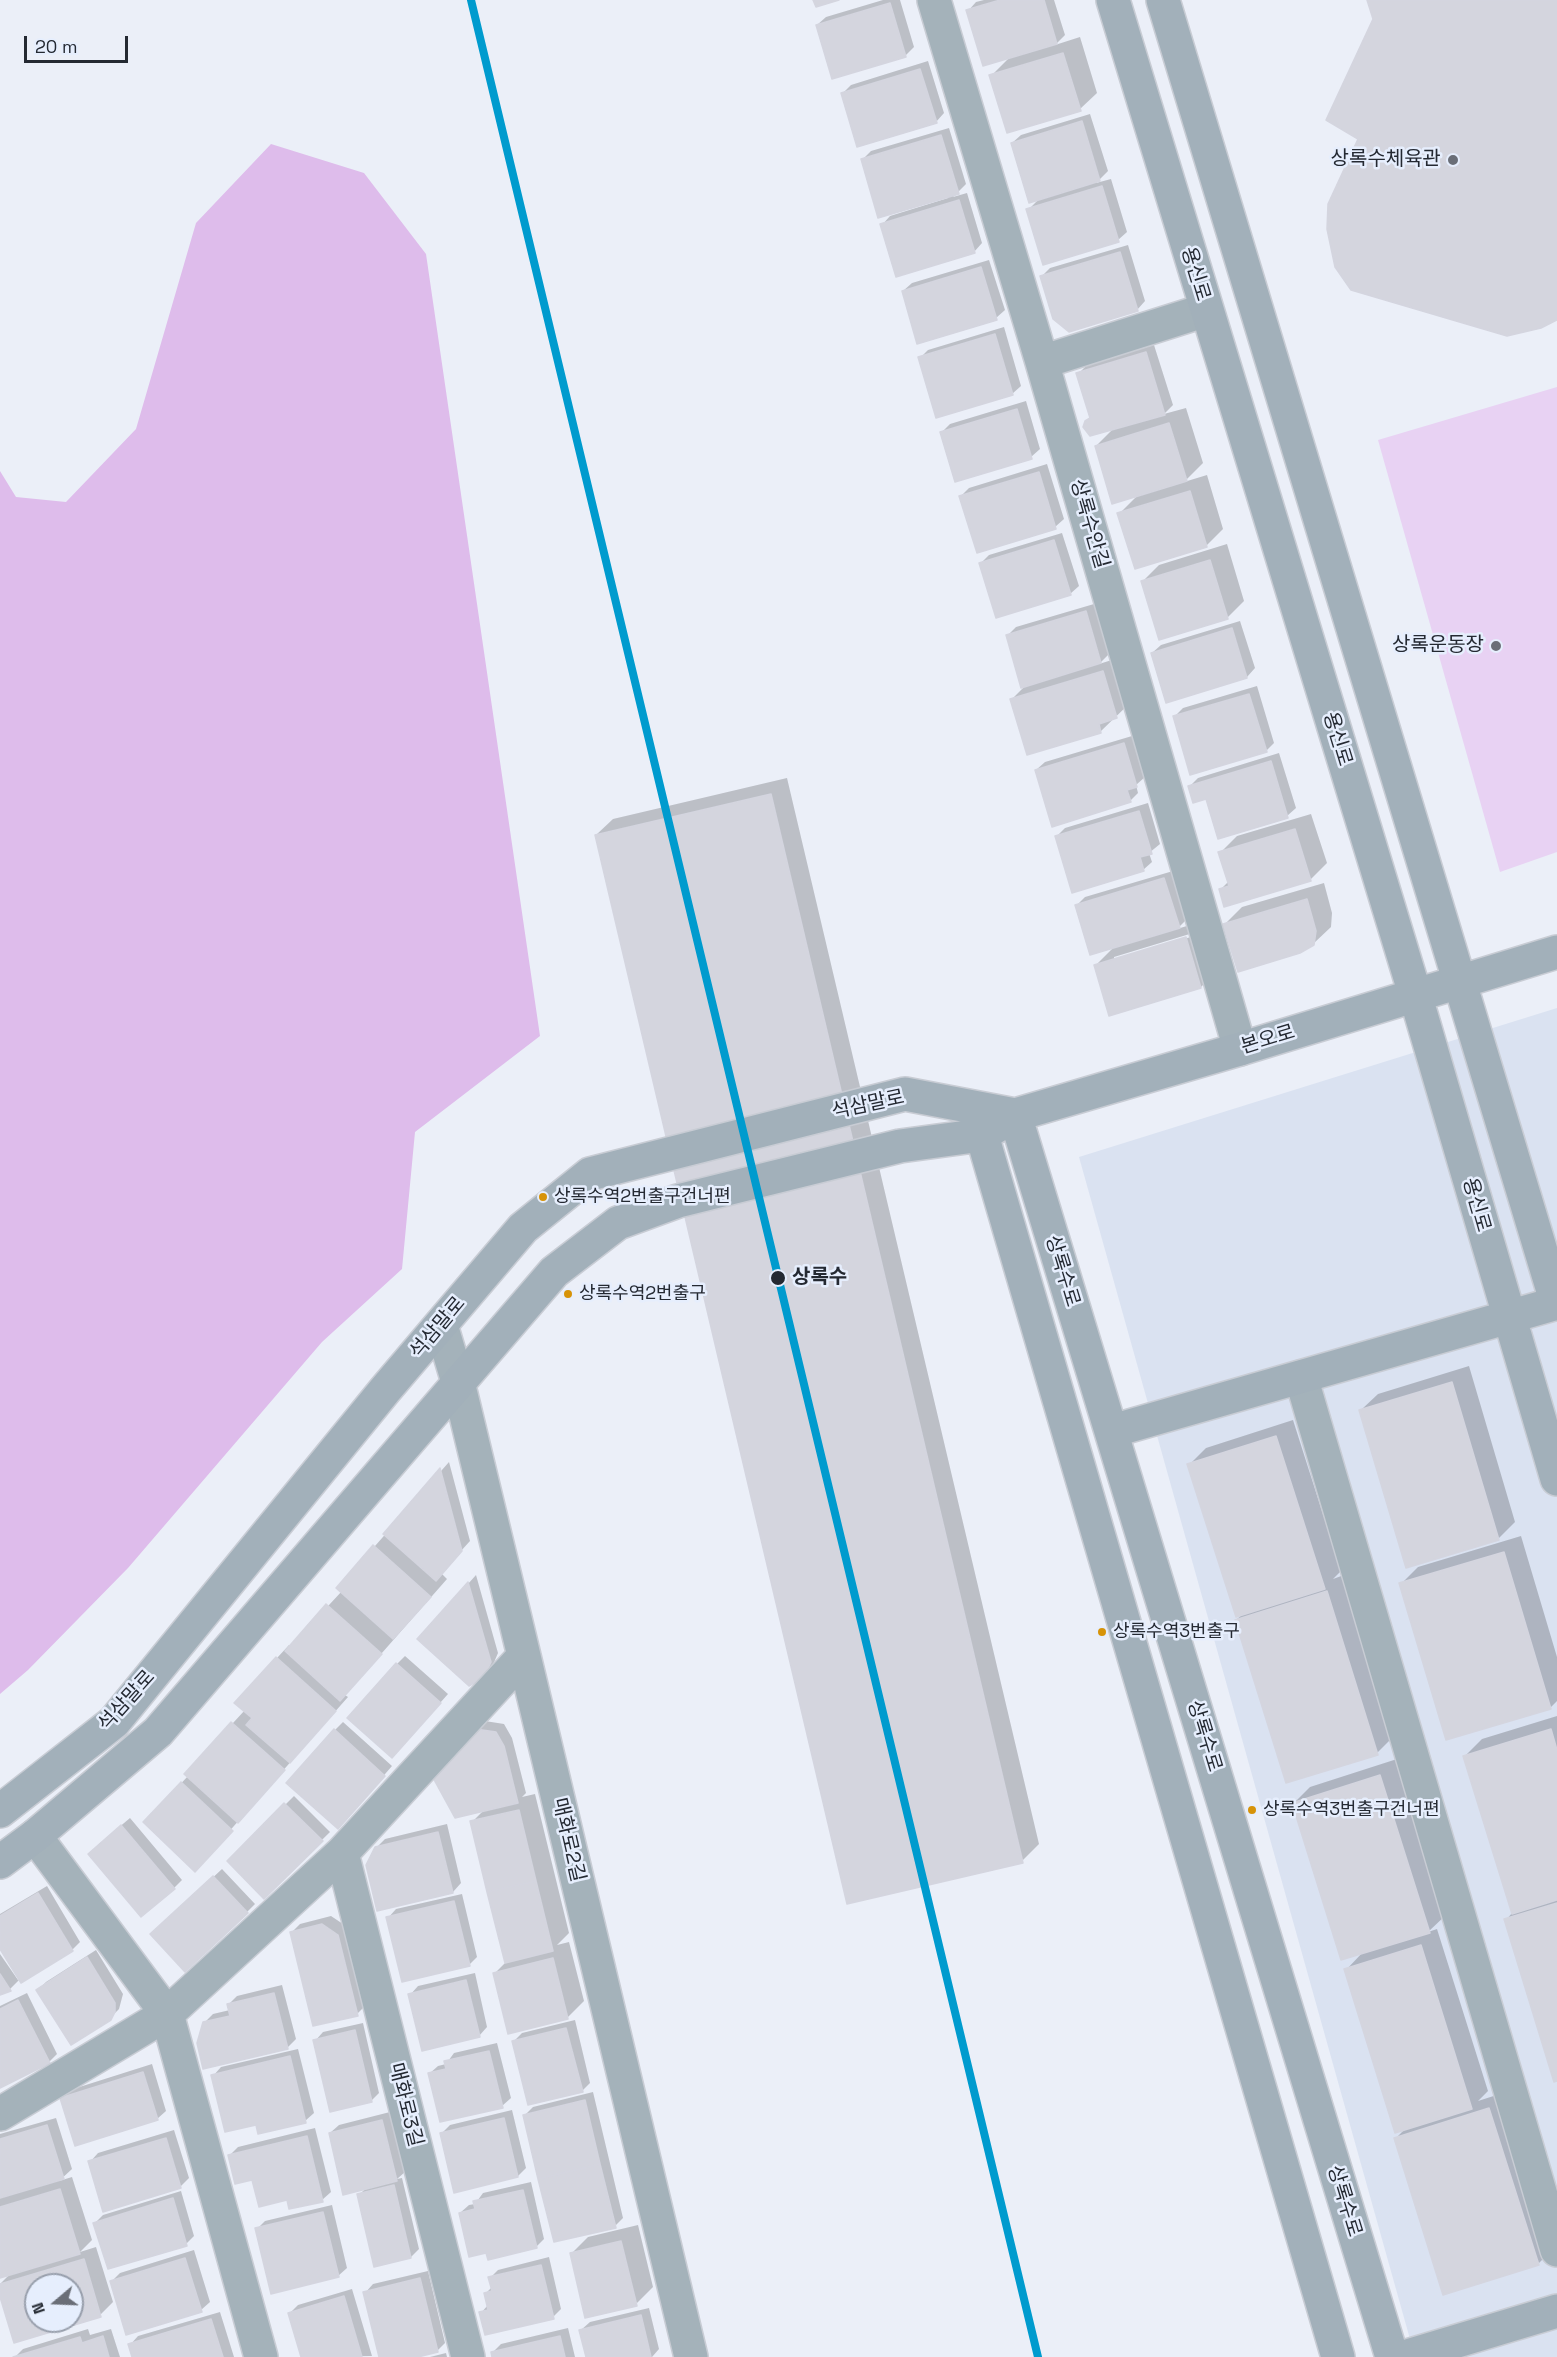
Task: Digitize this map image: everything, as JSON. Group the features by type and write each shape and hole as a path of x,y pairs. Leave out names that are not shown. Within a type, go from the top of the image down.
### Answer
{"street":[{"name":"상록수안길","path":"934,0 1042,362 1240,1049"},
{"name":"용신로","path":"1113,0 1415,994 1557,1479"},
{"path":"1112,1431 1557,1303 1163,0"},
{"path":"1042,362 1206,310"},
{"name":"본오로","path":"982,1135 1015,1115 1557,952"},
{"name":"석삼말로","path":"0,1810 114,1722 523,1228 590,1174 905,1094 1015,1115"},
{"name":"상록수로","path":"1015,1115 1392,2357"},
{"name":"석삼말로","path":"0,1862 35,1836 158,1732 554,1272 618,1223 678,1201 900,1146 982,1135"},
{"name":"상록수로","path":"982,1135 1338,2357"},
{"name":"매화로2길","path":"441,1325 458,1382 691,2357"},
{"path":"1301,1377 1557,2250"},
{"path":"0,2114 167,2014 342,1853 524,1656"},
{"path":"35,1836 167,2014 261,2357"},
{"name":"매화로3길","path":"342,1853 468,2357"},
{"path":"1404,2357 1557,2310"}],"shaded area":[{"path":"271,144 364,173 426,254 540,1036 415,1132 402,1269 322,1342 128,1568 28,1670 0,1694 0,471 16,497 66,502 136,429 196,223"},
{"name":"상록운동장","path":"1557,387 1557,852 1500,872 1378,440"},
{"path":"1557,1008 1557,2357 1415,2357 1079,1157"}],"building":[{"path":"813,0 839,0 816,7"},
{"path":"1000,0 1044,0 1057,44 983,66 966,10"},
{"name":"상록수체육관","path":"1367,0 1557,0 1557,320 1541,328 1507,336 1351,290 1335,267 1327,229 1328,204 1358,139 1326,120 1373,19"},
{"path":"890,3 906,57 832,79 816,25"},
{"path":"1063,53 1081,111 1007,133 989,75"},
{"path":"920,69 937,123 857,147 841,93"},
{"path":"1082,121 1100,181 1029,203 1011,143"},
{"path":"941,135 959,194 878,218 861,159"},
{"path":"1102,186 1119,242 1043,265 1026,209"},
{"path":"959,200 975,253 896,277 880,224"},
{"path":"1120,252 1138,311 1069,332 1053,319 1040,276"},
{"path":"981,267 997,320 917,344 902,291"},
{"path":"995,334 1013,395 936,418 918,357"},
{"path":"1146,352 1165,415 1090,436 1083,427 1085,421 1090,418 1076,373"},
{"path":"1017,409 1032,459 955,482 940,432"},
{"path":"1169,423 1187,481 1112,504 1095,446"},
{"path":"1039,472 1056,529 977,553 959,496"},
{"path":"1190,491 1207,547 1135,569 1117,513"},
{"path":"1054,540 1071,595 996,618 979,563"},
{"path":"1210,560 1228,619 1159,640 1141,581"},
{"path":"1086,611 1101,663 1021,688 1006,635"},
{"path":"1232,628 1247,678 1166,703 1151,653"},
{"path":"1103,671 1117,718 1099,724 1101,733 1027,755 1010,699"},
{"path":"1249,694 1267,752 1190,775 1173,716"},
{"path":"1124,743 1137,787 1127,790 1131,802 1052,827 1035,770"},
{"path":"1271,761 1288,818 1218,839 1206,799 1193,803 1188,786"},
{"path":"771,794 1023,1863 847,1904 595,835"},
{"path":"1139,811 1152,854 1140,857 1144,871 1072,893 1055,836"},
{"path":"1295,829 1311,881 1224,907 1219,889 1229,886 1218,852"},
{"path":"1164,878 1180,928 1090,955 1075,905"},
{"path":"1307,899 1316,931 1314,945 1300,953 1238,972 1223,924"},
{"path":"1186,937 1201,988 1109,1016 1094,965"},
{"path":"1452,1382 1499,1540 1406,1568 1359,1410"},
{"path":"1276,1436 1325,1589 1236,1617 1187,1464"},
{"path":"440,1468 462,1551 436,1581 383,1534"},
{"path":"373,1545 431,1597 393,1639 336,1588"},
{"path":"1504,1552 1551,1709 1446,1740 1399,1583"},
{"path":"468,1582 491,1662 484,1677 469,1686 417,1639"},
{"path":"1327,1591 1378,1755 1286,1783 1235,1620"},
{"path":"326,1604 382,1654 340,1701 285,1651"},
{"path":"276,1657 336,1711 290,1763 246,1725 252,1718 234,1703"},
{"path":"396,1663 441,1703 392,1758 347,1718"},
{"path":"231,1722 285,1770 238,1823 184,1774"},
{"path":"334,1729 385,1776 338,1829 286,1783"},
{"path":"475,1729 496,1732 504,1746 518,1803 455,1818 432,1776"},
{"path":"1551,1729 1557,1750 1557,1900 1512,1914 1463,1756"},
{"path":"1380,1775 1430,1933 1341,1960 1292,1803"},
{"path":"181,1782 233,1831 195,1872 143,1822"},
{"path":"284,1803 323,1841 264,1899 227,1861"},
{"path":"519,1810 536,1881 487,1892 470,1821"},
{"path":"121,1825 175,1889 141,1917 88,1854"},
{"path":"438,1832 453,1893 377,1911 366,1865 375,1847"},
{"path":"213,1876 248,1913 185,1972 150,1934"},
{"path":"536,1881 553,1951 505,1963 487,1892"},
{"path":"38,1893 73,1951 21,1983 0,1949 0,1916"},
{"path":"454,1901 470,1966 402,1982 386,1917"},
{"path":"1557,1903 1557,2081 1554,2082 1504,1919"},
{"path":"322,1924 338,1935 358,2016 313,2026 290,1932"},
{"path":"1421,1945 1472,2109 1395,2133 1344,1969"},
{"path":"87,1957 115,2003 115,2012 111,2020 71,2045 36,1990"},
{"path":"553,1958 568,2019 508,2034 493,1973"},
{"path":"0,1974 11,1991 0,1995"},
{"path":"466,1980 480,2037 422,2051 408,1994"},
{"path":"274,1993 288,2049 203,2069 197,2043 203,2022 230,2016 227,2004"},
{"path":"18,2000 50,2063 0,2088 0,2009"},
{"path":"566,2028 583,2092 528,2105 512,2041"},
{"path":"355,2030 372,2102 330,2112 313,2040"},
{"path":"489,2051 503,2108 440,2122 428,2073 446,2069 444,2061"},
{"path":"290,2056 306,2123 258,2134 256,2125 225,2132 211,2075"},
{"path":"143,2072 158,2120 75,2146 60,2098"},
{"path":"585,2100 600,2164 538,2179 523,2115"},
{"path":"1489,2108 1539,2265 1443,2295 1394,2138"},
{"path":"504,2118 518,2177 454,2193 440,2133"},
{"path":"382,2120 397,2181 343,2195 329,2133"},
{"path":"47,2125 64,2179 0,2198 0,2139"},
{"path":"307,2136 323,2202 289,2209 287,2200 259,2207 252,2180 235,2184 228,2155"},
{"path":"166,2138 181,2188 103,2212 88,2161"},
{"path":"600,2164 616,2228 554,2242 538,2179"},
{"path":"394,2185 411,2258 374,2267 357,2194"},
{"path":"60,2189 80,2254 0,2278 0,2207"},
{"path":"523,2190 537,2248 488,2260 486,2253 469,2257 459,2213 475,2209 473,2201"},
{"path":"173,2198 187,2246 108,2269 93,2223"},
{"path":"323,2212 339,2277 271,2294 255,2228"},
{"path":"621,2241 637,2306 585,2318 570,2253"},
{"path":"185,2258 202,2312 126,2335 110,2281"},
{"path":"84,2259 101,2317 84,2322 84,2273 37,2273"},
{"path":"541,2265 554,2319 485,2335 479,2312 488,2310 484,2293 492,2291 488,2277"},
{"path":"24,2277 24,2333 47,2333 14,2343 0,2297 0,2284"},
{"path":"420,2278 438,2352 418,2357 379,2357 363,2292"},
{"path":"344,2296 362,2357 301,2357 288,2313"},
{"path":"641,2315 651,2357 586,2357 579,2330"},
{"path":"211,2319 223,2357 132,2357 128,2344"},
{"path":"103,2336 109,2357 13,2357 80,2337 82,2343"},
{"path":"560,2336 565,2357 492,2357 491,2352"}],"transit line":[{"path":"471,0 1038,2357"}],"place":[{"name":"상록수체육관","path":"1453,160"},
{"name":"상록운동장","path":"1496,646"},
{"name":"상록수역2번출구건너편","path":"543,1197"},
{"name":"상록수","path":"778,1278"},
{"name":"상록수역2번출구","path":"568,1294"},
{"name":"상록수역3번출구","path":"1102,1632"},
{"name":"상록수역3번출구건너편","path":"1252,1810"}]}
